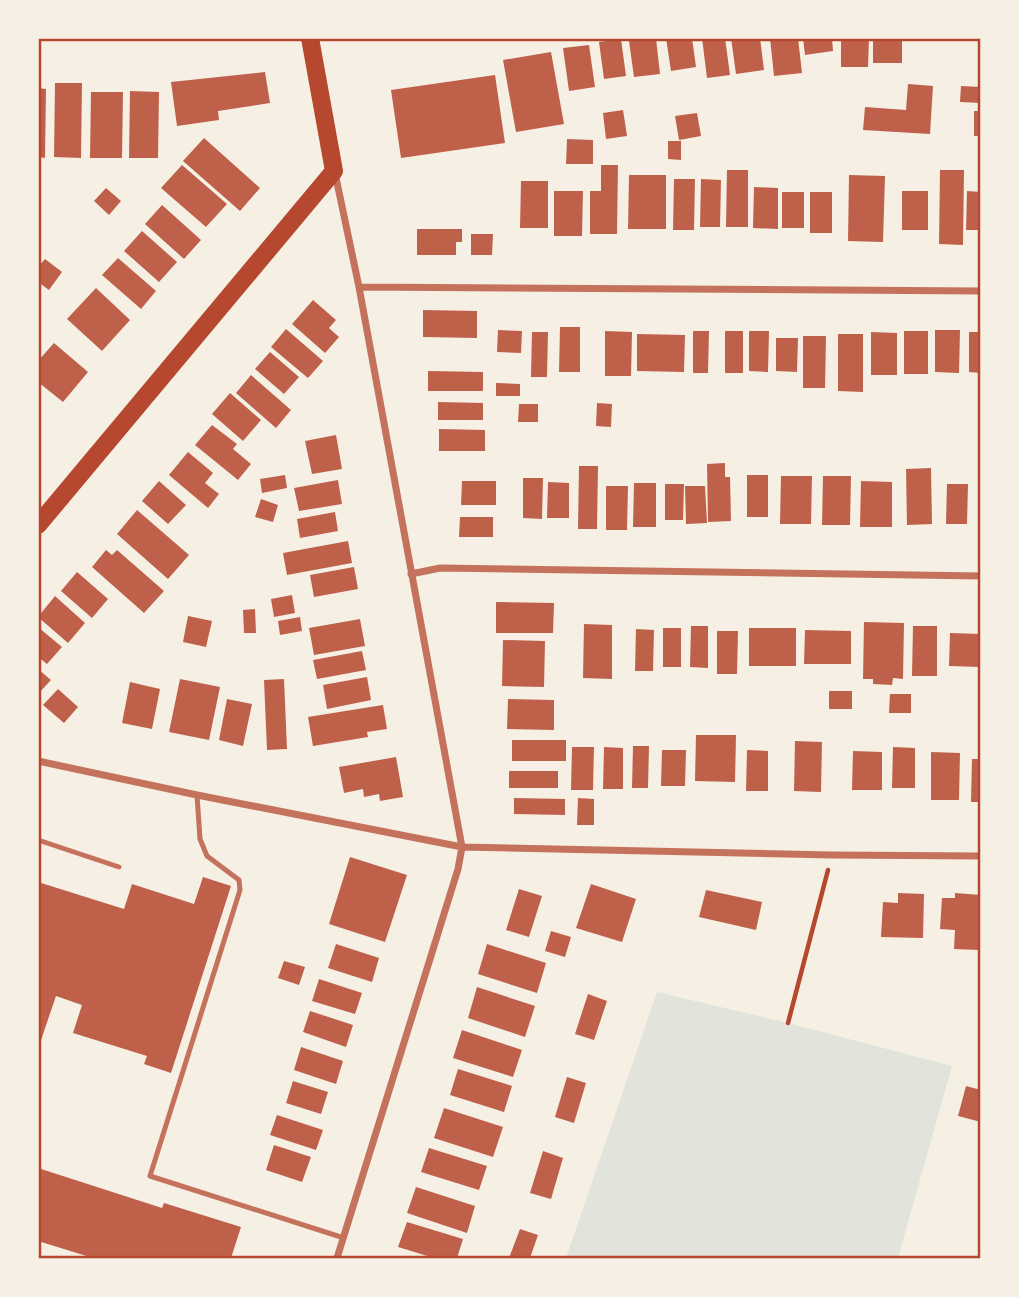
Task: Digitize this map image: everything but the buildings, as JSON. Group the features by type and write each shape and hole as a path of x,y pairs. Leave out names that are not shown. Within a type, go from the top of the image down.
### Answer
{"main road":[{"path":"38,525 334,171 310,38"}],"street":[{"path":"334,171 359,287 462,847 458,869 337,1258"},
{"path":"359,287 981,291"},
{"path":"411,574 440,568 981,576"},
{"path":"38,761 462,847 981,856"}],"lane":[{"path":"197,795 200,839 206,856 239,880 240,890 150,1176 344,1238"},
{"path":"38,840 119,867"}],"path":[{"path":"788,1023 832,855"}],"shaded area":[{"path":"657,992 952,1066 898,1258 566,1258"}]}
